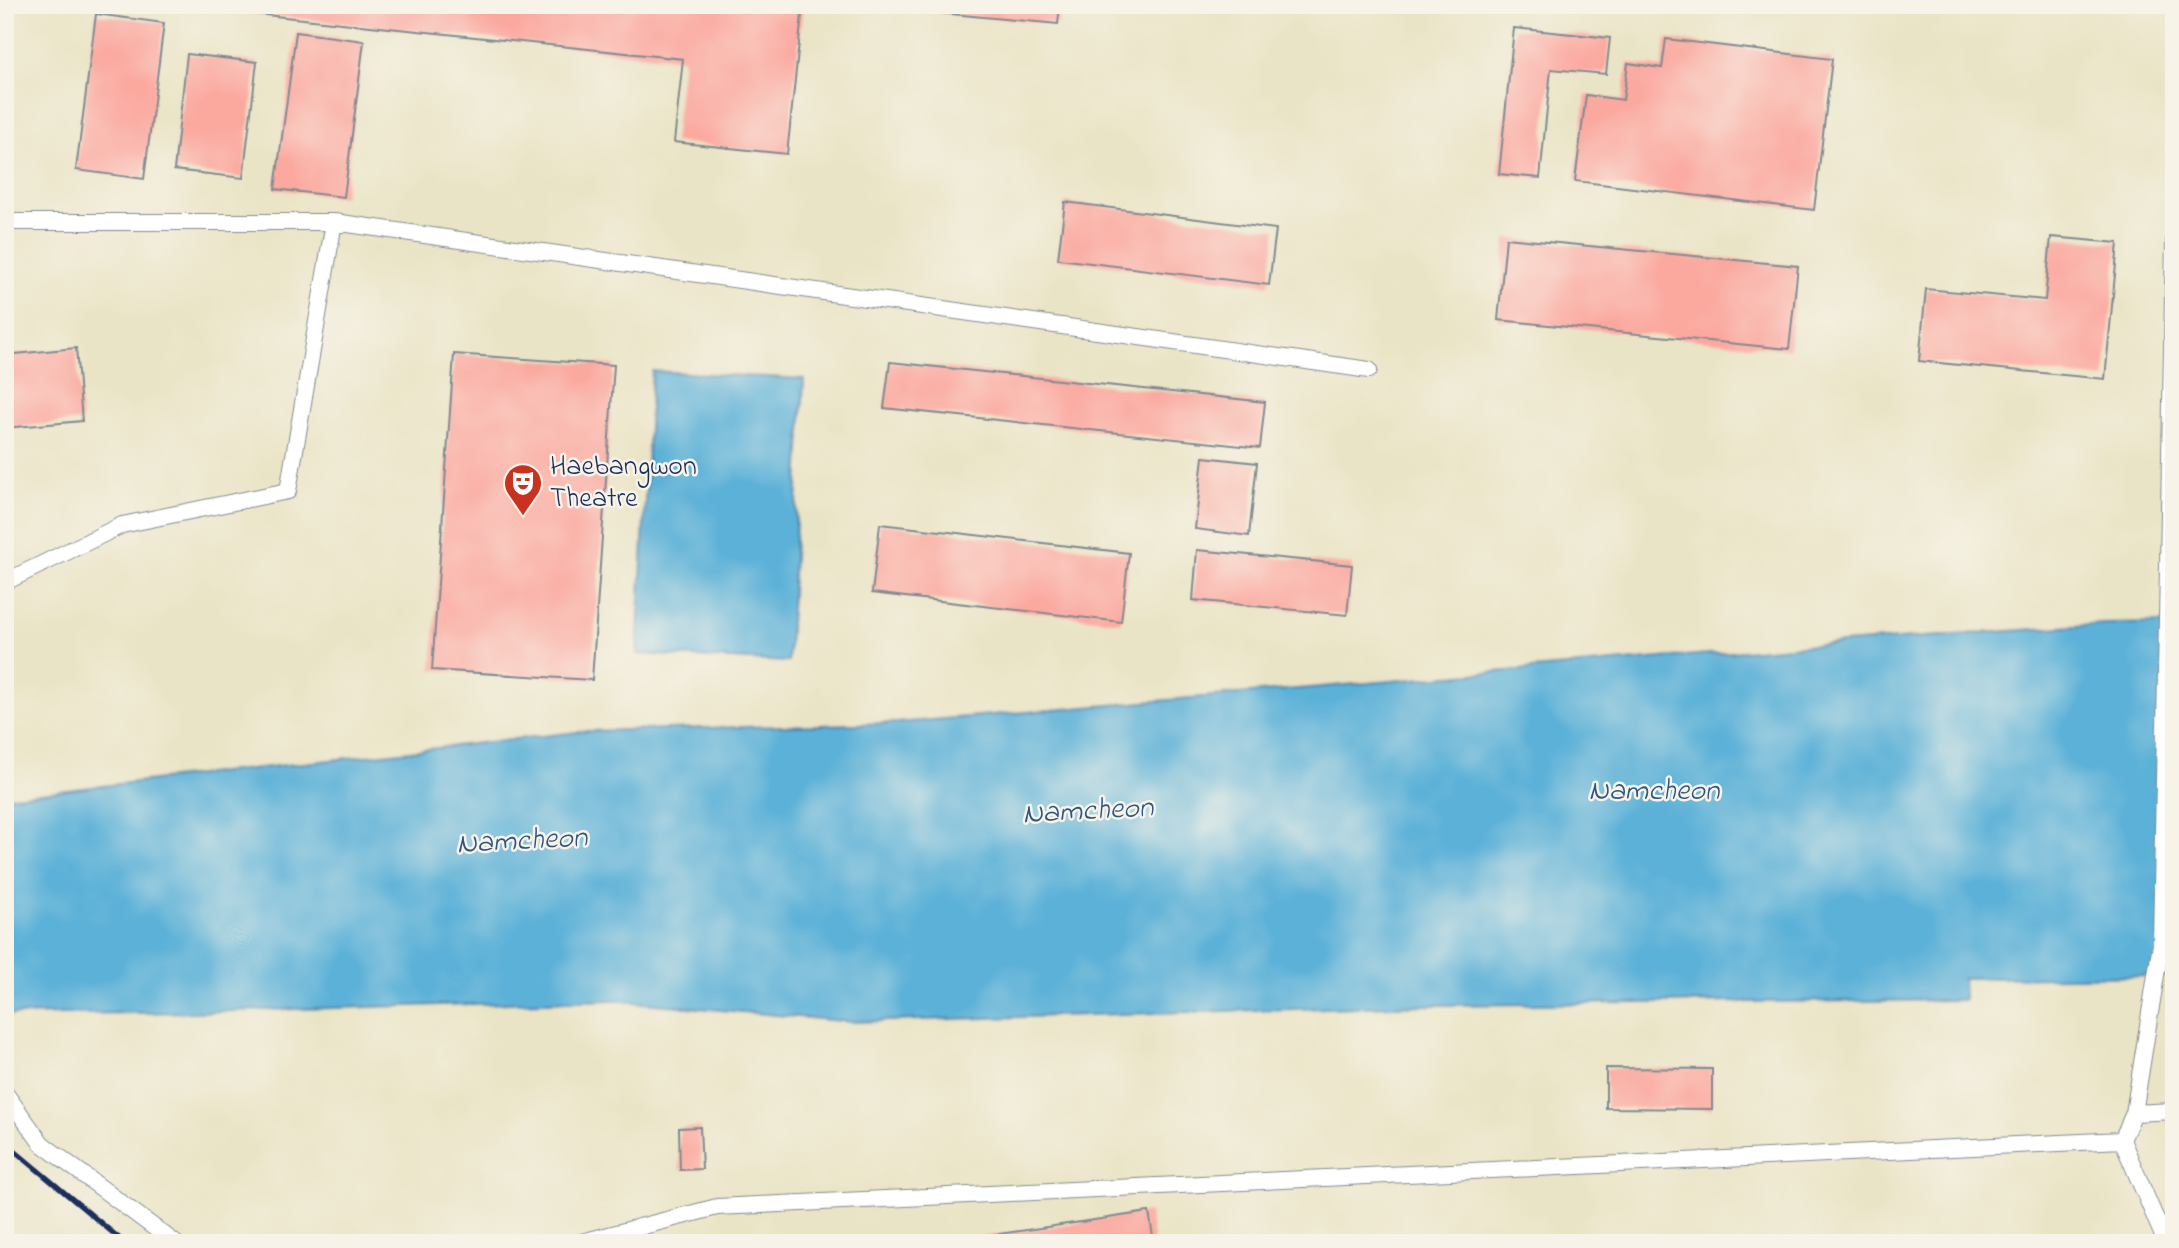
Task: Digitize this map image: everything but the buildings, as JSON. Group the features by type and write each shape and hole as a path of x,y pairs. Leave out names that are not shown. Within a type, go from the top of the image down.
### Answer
{"lane":[{"path":"5,222 334,222 1369,370"},
{"path":"5,582 122,525 288,491 334,222"},
{"path":"2166,1243 2122,1140 2134,1113 2161,944 2174,241"},
{"path":"5,1093 42,1144 175,1243"},
{"path":"2134,1113 2174,1111"},
{"path":"578,1243 717,1207 2122,1140"}],"water":[{"path":"652,371 804,379 788,662 637,654"},
{"name":"Namcheon","path":"2174,623 2174,976 1963,978 1964,1000 1428,1005 852,1022 612,1000 5,1015 5,797 586,731 897,723 1802,646 2103,624"}],"railway":[{"path":"5,1141 125,1243"}],"place":[{"name":"Haebangwon Theatre","path":"523,517"}]}
